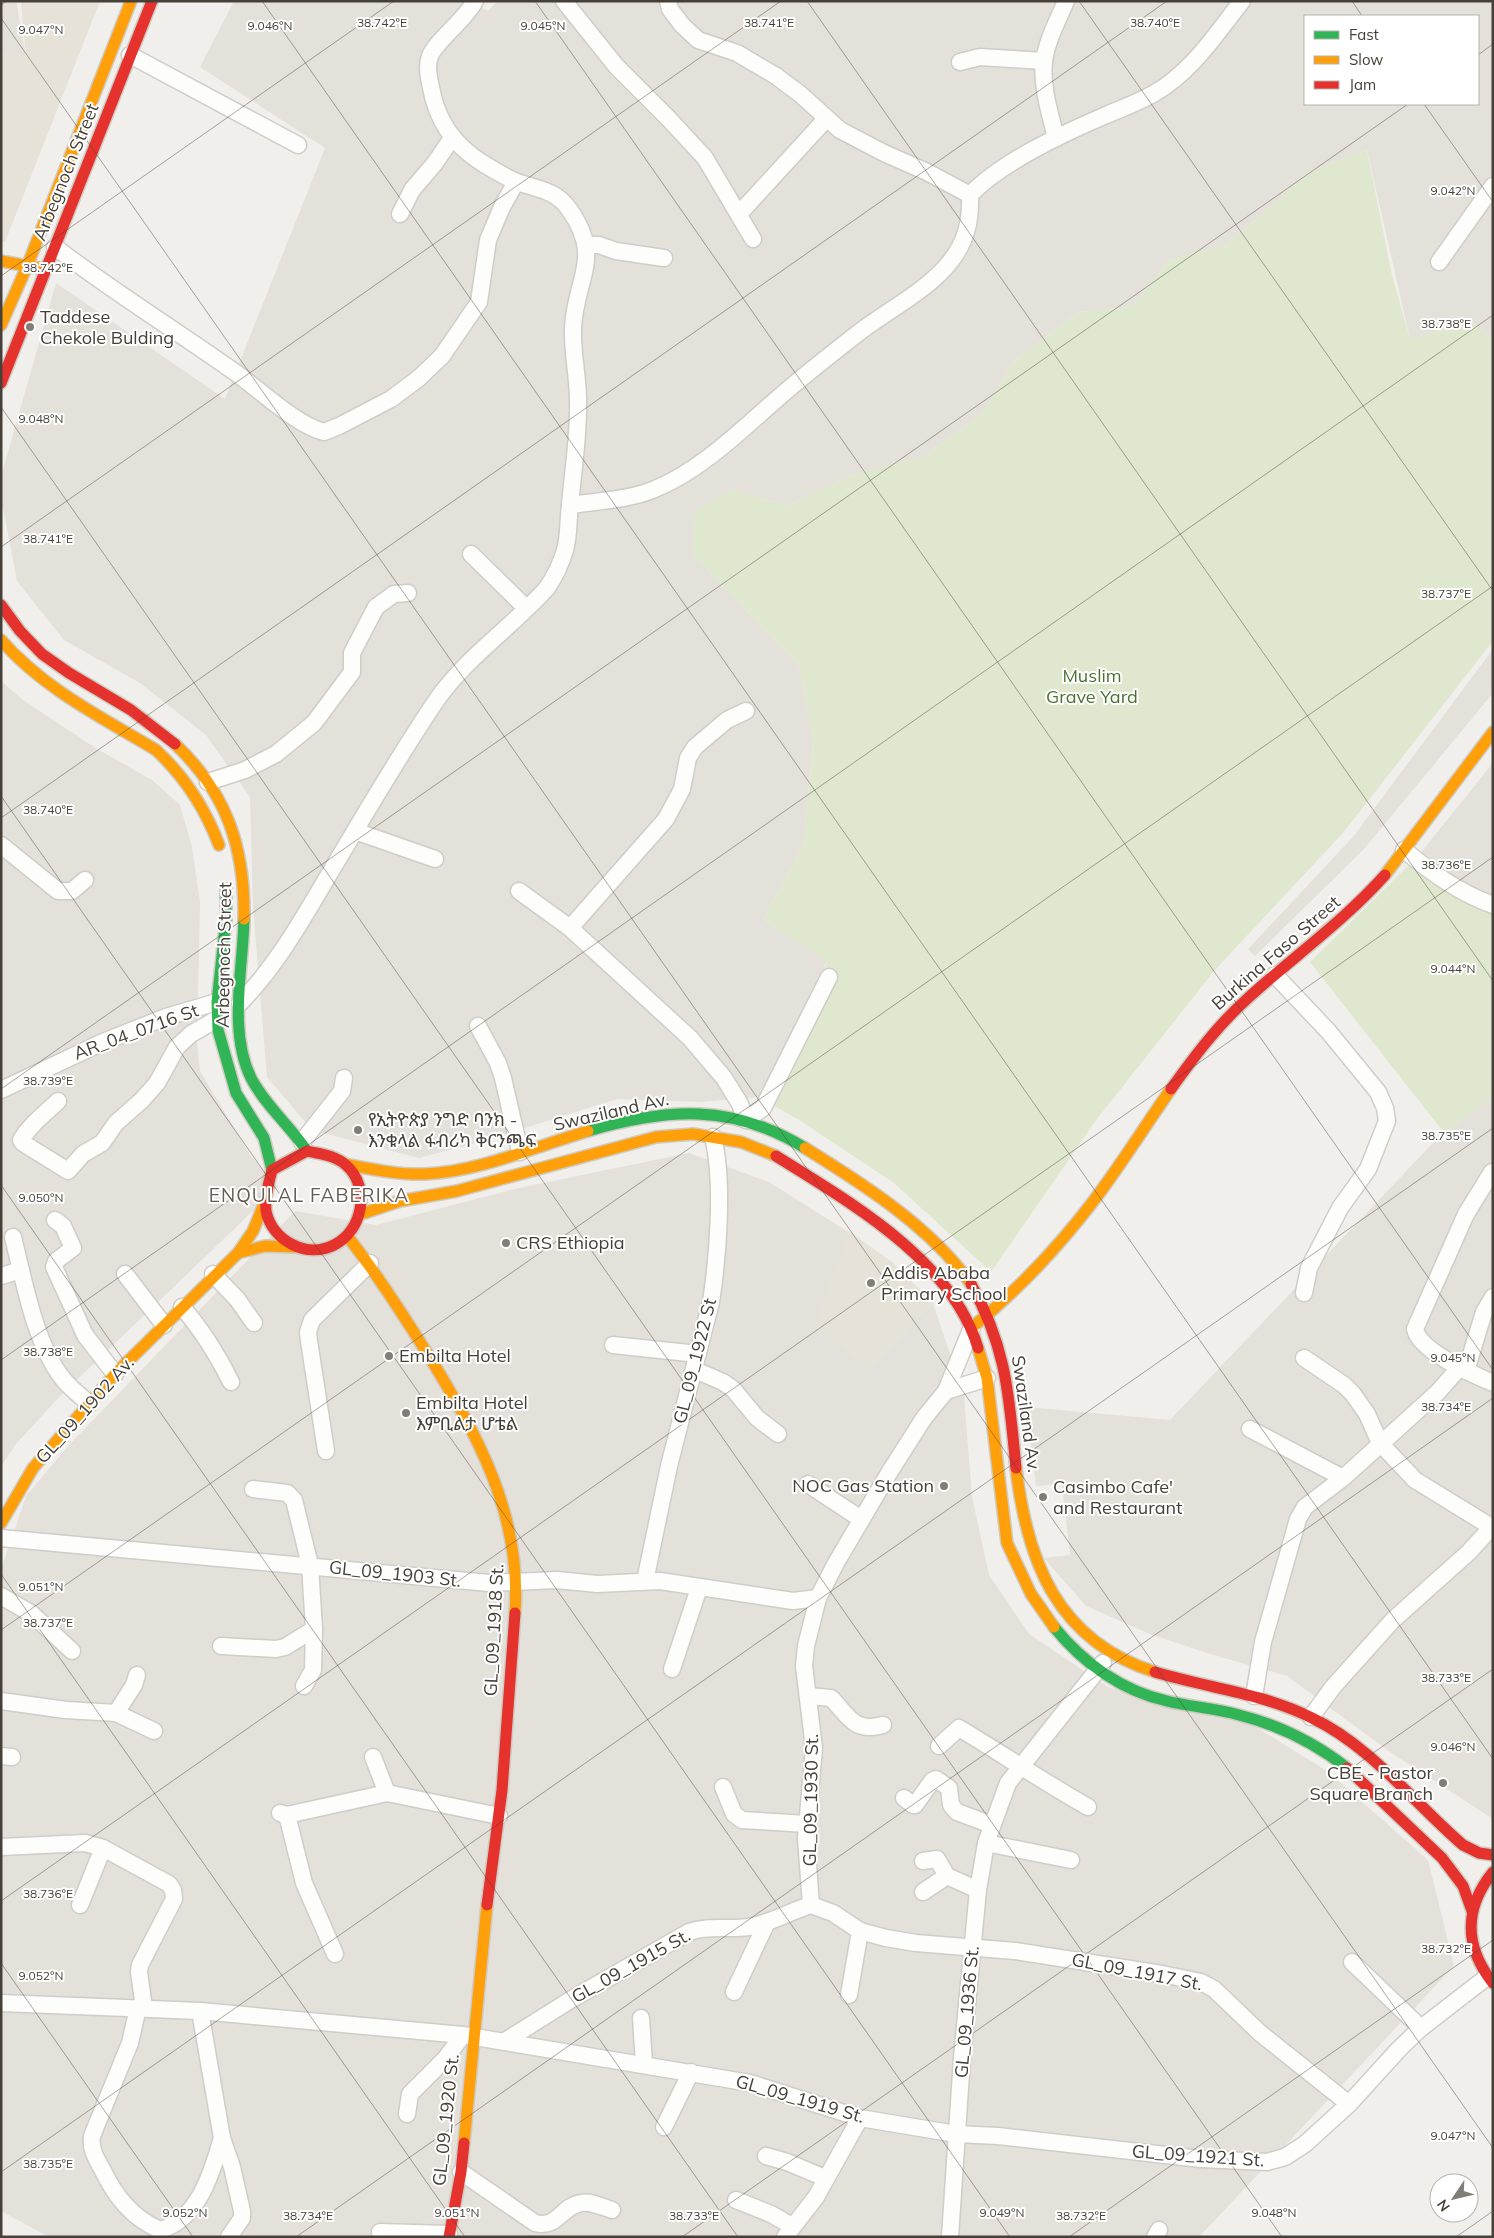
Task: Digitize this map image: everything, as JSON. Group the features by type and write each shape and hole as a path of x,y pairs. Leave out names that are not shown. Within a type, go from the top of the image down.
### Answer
{"main road":[{"name":"Arbegnoch Street","path":"1,325 28,264 131,1"},
{"name":"Arbegnoch Street","path":"1,383 152,1"},
{"path":"1,260 45,269"},
{"name":"Arbegnoch Street","path":"1,605 21,634 42,654 148,721 190,757 220,800 236,839 243,876 242,965 238,1004 246,1065 253,1082 305,1147"},
{"name":"Arbegnoch Street","path":"4,651 56,688 156,750 168,760 191,787 203,807 211,823 222,856"},
{"name":"Burkina Faso Street","path":"972,1327 988,1315 1070,1230 1208,1039 1239,1005 1349,913 1386,874 1473,756 1493,732"},
{"name":"Arbegnoch Street","path":"226,881 227,898 217,1002 217,1019 221,1045 236,1093 264,1138 272,1170"},
{"name":"Swaziland Av.","path":"346,1164 387,1173 449,1172 610,1126 654,1117 702,1114 746,1120 791,1139 910,1219 947,1252 980,1297 995,1336 1007,1382 1025,1528 1035,1558 1053,1595 1063,1609 1092,1640 1111,1654 1154,1674 1254,1696 1311,1717 1336,1731 1380,1765 1463,1845 1479,1853 1493,1855"},
{"name":"Swaziland Av.","path":"362,1214 400,1201 457,1191 656,1137 693,1134 741,1142 771,1153 816,1181 896,1237 938,1274 962,1308 972,1327 987,1378 1007,1543 1016,1568 1060,1636 1098,1671 1126,1688 1156,1699 1244,1716 1313,1744 1372,1789 1436,1852 1462,1885 1472,1911"},
{"path":"305,1147 331,1156 346,1164 355,1174 361,1187 363,1200 362,1214 348,1237 336,1245 323,1250 309,1250 296,1247 283,1239 274,1229 264,1204 272,1170 305,1147"},
{"name":"GL_09_1902 Av.","path":"1,1523 23,1483 34,1468 115,1374 213,1274 238,1252 253,1231 264,1204"},
{"name":"GL_09_1918 St.","path":"348,1237 370,1263 446,1382 480,1444 511,1532 517,1583 499,1816 468,2036"},
{"name":"GL_09_1902 Av.","path":"238,1252 265,1246 296,1247"},
{"path":"1490,1980 1476,1956 1470,1934 1472,1911 1478,1893 1493,1872"},
{"name":"GL_09_1920 St.","path":"449,2236 461,2172 468,2036"}],"street":[{"path":"238,1004 268,969 305,917 355,831 439,696 462,670 548,588 556,574 566,548 578,399 573,329 584,278 586,245 582,231 569,208 559,198 549,191 516,182 478,161 452,138 437,112 428,71 429,59 433,50 466,16 475,1"},
{"path":"564,1 616,66 705,158 753,239"},
{"path":"668,1 670,8 690,34 698,40 737,53 800,94 826,119 856,139 927,172 970,195"},
{"path":"1056,138 1045,88 1044,61 1066,1"},
{"path":"570,505 626,498 655,489 686,472 738,434 819,364 859,332 895,308 948,264 965,237 970,218 970,195 985,179 1056,138 1134,104 1169,83 1193,62 1242,1"},
{"path":"130,55 298,145"},
{"path":"960,62 980,57 1044,61"},
{"path":"739,214 826,119"},
{"path":"400,214 412,190 435,163 452,138"},
{"path":"55,247 87,272 236,372 305,424 324,432 390,399 419,378 442,356 479,302 488,240 502,207 516,182"},
{"path":"1439,262 1493,186"},
{"path":"586,245 599,245 616,251 664,258"},
{"path":"471,554 526,608"},
{"path":"208,782 245,770 265,760 294,740 314,723 352,672 352,653 376,607 394,594 408,593"},
{"path":"570,928 666,819 682,789 688,758 695,747 719,725 746,711"},
{"path":"355,831 436,859"},
{"path":"1,845 58,891 72,891 86,880"},
{"path":"1404,850 1423,866 1470,896 1493,904"},
{"path":"519,891 570,928 690,1038 724,1078 740,1104 746,1120 763,1108 829,977"},
{"path":"1275,975 1328,1031 1378,1092 1388,1121 1368,1168 1340,1208 1309,1268 1304,1293"},
{"name":"AR_04_0716 St","path":"1,1090 57,1062 118,1036 166,1017 217,1002"},
{"path":"58,1100 37,1122 28,1127 21,1140 68,1171 83,1154 102,1143 116,1123 157,1083 177,1047 191,1034 217,1019"},
{"path":"478,1026 504,1078 520,1152"},
{"path":"305,1147 342,1091 344,1078"},
{"name":"GL_09_1922 St","path":"646,1582 670,1466 706,1326 715,1277 718,1175 717,1154 713,1137"},
{"path":"1492,1172 1466,1214 1415,1329 1421,1341 1462,1370 1493,1383"},
{"path":"54,1220 63,1226 73,1248 56,1261 54,1267 85,1335 115,1374"},
{"path":"13,1237 21,1270 47,1351 63,1379 89,1404"},
{"path":"326,1451 309,1341 310,1326 319,1313 370,1263"},
{"path":"1,1276 21,1270"},
{"path":"124,1274 164,1325"},
{"path":"213,1274 237,1299 254,1323"},
{"path":"1254,1696 1264,1642 1298,1519 1309,1504 1343,1478 1380,1442 1462,1370 1484,1312 1493,1297"},
{"path":"182,1307 202,1330 215,1350 231,1382"},
{"name":"GL_09_1930 St.","path":"812,1904 807,1824 814,1748 804,1666 806,1646 818,1598 861,1519 924,1418 946,1391 972,1327"},
{"path":"613,1345 698,1354"},
{"path":"1304,1358 1353,1394 1367,1414 1380,1442 1415,1480 1492,1528 1469,1552 1392,1620 1333,1687 1311,1717"},
{"path":"695,1370 723,1382 733,1389 757,1418 778,1434"},
{"path":"946,1391 987,1378"},
{"path":"1250,1429 1343,1478"},
{"path":"808,1484 861,1519"},
{"path":"254,1489 287,1493 292,1496 310,1565 314,1629 313,1670 304,1686"},
{"name":"GL_09_1903 St.","path":"1,1538 489,1583 557,1580 597,1584 675,1582 699,1588 793,1600 818,1598"},
{"path":"672,1668 699,1588"},
{"path":"1,1596 32,1614 72,1651"},
{"path":"221,1646 276,1649 297,1640 314,1629"},
{"name":"GL_09_1936 St.","path":"950,2237 956,2134 972,1946 978,1890 986,1843 1008,1783 1111,1654"},
{"path":"116,1713 134,1685 137,1675"},
{"path":"808,1696 831,1698 849,1719 857,1725 874,1728 883,1725"},
{"path":"1,1701 66,1710 116,1713 154,1731"},
{"path":"939,1746 959,1728 1021,1766 1038,1779 1088,1808"},
{"path":"373,1757 387,1793"},
{"path":"904,1798 913,1806 915,1805 936,1779 948,1788 951,1805 956,1812 992,1825"},
{"path":"723,1787 734,1814 742,1820 807,1824"},
{"path":"335,1954 304,1883 283,1814 387,1793 499,1816"},
{"path":"1,1847 85,1843 103,1848 169,1884 175,1895 140,1965 141,2008 130,2043 92,2136 93,2153 121,2202 136,2216 160,2230 169,2227 193,2207 198,2199 214,2167 222,2138"},
{"path":"986,1843 1071,1860"},
{"path":"80,1905 103,1848"},
{"path":"924,1861 937,1859 947,1876 978,1890"},
{"path":"923,1892 947,1876"},
{"path":"812,1904 833,1913 860,1931 916,1943 972,1946"},
{"name":"GL_09_1915 St.","path":"505,2041 572,1999 689,1932 702,1928 749,1927 812,1904"},
{"path":"734,1992 767,1922"},
{"path":"849,1995 860,1931"},
{"name":"GL_09_1917 St.","path":"972,1946 1144,1971 1202,1982 1214,1989 1260,2033 1349,2104"},
{"path":"1352,1962 1421,2028"},
{"name":"GL_09_1921 St.","path":"956,2134 998,2136 1201,2159 1267,2162 1284,2157 1305,2144 1349,2104 1393,2054 1421,2028 1467,1994 1490,1980"},
{"name":"GL_09_1919 St.","path":"1,2003 200,2011 505,2041 762,2085 860,2118 956,2134"},
{"path":"200,2011 222,2138 232,2167 242,2211 242,2218 229,2237"},
{"path":"641,2018 644,2064"},
{"path":"407,2114 410,2094 468,2036"},
{"path":"664,2126 691,2072"},
{"path":"736,2200 766,2212 788,2231 816,2196 860,2118"},
{"path":"766,2156 795,2164 825,2178"},
{"path":"461,2172 535,2223 542,2225 550,2224 572,2206 581,2202 612,2210"},
{"path":"380,2232 449,2236"}],"shaded area":[{"path":"1,1 16,1 26,57 1,52"},
{"path":"21,1 100,1 5,242 1,241 1,52 26,57"},
{"path":"234,1 469,1 488,11 497,1 1493,1 1493,338 1469,322 1410,339 1367,150 1311,171 1226,245 1169,260 1132,307 1079,312 1014,360 984,411 925,456 854,474 788,505 731,490 692,554 799,665 813,742 803,846 763,920 827,960 759,1097 700,1102 617,1099 480,1142 419,1158 312,1130 267,1077 253,907 250,797 206,735 140,683 64,640 17,581 1,497 1,477 56,283 225,399 325,148 200,67"},
{"path":"1493,649 1493,693 1364,849 1255,956 1248,949 1353,837"},
{"path":"1,681 23,700 97,749 152,780 180,805 192,847 200,902 197,1043 200,1071 250,1155 278,1187 61,1395 16,1444 1,1466"},
{"path":"1493,763 1493,911 1418,856"},
{"path":"1493,1095 1493,1819 1390,1752 1287,1676 1150,1634 1086,1606 1044,1558 1070,1555 1062,1484 1036,1486 1026,1407 1170,1420 1432,1144"},
{"path":"689,1153 769,1182 848,1232 867,1370 933,1303 964,1396 972,1497 989,1575 1029,1634 1108,1687 1254,1726 1327,1771 1428,1860 1454,1966 1199,2237 49,2237 1,2211 1,1570 26,1496 70,1444 295,1211 376,1225 519,1188"},
{"name":"Addis Ababa Primary School","path":"849,1231 892,1262 933,1303 867,1370 814,1325"}],"green space":[{"name":"Muslim Grave Yard","path":"1367,150 1391,271 1410,339 1469,322 1493,338 1493,641 1343,833 1214,971 1097,1119 991,1272 894,1183 799,1120 759,1097 827,961 763,920 803,846 813,742 799,665 692,554 695,511 731,490 788,505 854,474 925,456 984,411 1014,360 1079,312 1132,307 1169,260 1226,245 1311,171"},
{"path":"1418,856 1493,911 1493,1095 1445,1134 1310,962"}],"traffic: fast":[{"path":"226,889 226,919 217,1002 218,1030 236,1093 264,1138 272,1170"},
{"path":"244,919 238,1000 238,1020 244,1060 257,1088 307,1151"},
{"path":"588,1131 645,1118 672,1114 699,1114 751,1123 778,1133 805,1148"},
{"path":"1054,1627 1091,1664 1119,1683 1167,1701 1230,1713 1268,1724 1309,1743 1347,1768"}],"traffic: slow":[{"path":"1,325 28,264 131,1"},
{"path":"1,261 44,269"},
{"path":"1,640 54,688 156,750 185,782 201,806 219,845"},
{"path":"1385,875 1493,732"},
{"path":"175,744 208,782 220,802 229,823 241,869 244,919"},
{"path":"975,1325 1024,1281 1068,1233 1105,1185 1171,1089"},
{"path":"345,1164 405,1174 445,1172 466,1169 588,1131"},
{"path":"361,1214 400,1201 457,1191 656,1137 693,1134 741,1142 776,1156"},
{"path":"805,1148 850,1176 916,1225 955,1263 971,1284"},
{"path":"1,1523 33,1468 115,1374 238,1253 253,1231 264,1204"},
{"path":"348,1237 379,1279 418,1338 479,1445 503,1509 511,1542 515,1577 515,1613"},
{"path":"238,1253 265,1246 296,1247"},
{"path":"978,1348 987,1378 1007,1543 1031,1594 1054,1627"},
{"path":"1016,1468 1021,1502 1029,1535 1039,1565 1053,1593 1071,1618 1093,1640 1121,1658 1155,1672"},
{"path":"464,2143 487,1905"}],"traffic: jam":[{"path":"1,383 152,1"},
{"path":"1,605 20,631 42,654 69,673 131,710 175,744"},
{"path":"1171,1089 1206,1042 1236,1009 1335,924 1385,875"},
{"path":"307,1151 332,1157 346,1165 354,1174 361,1196 360,1208 352,1230 334,1245 324,1249 302,1248 283,1239 275,1231 266,1211 266,1195 272,1170 307,1151"},
{"path":"776,1156 866,1214 922,1261 946,1287 965,1316 978,1348"},
{"path":"971,1284 983,1307 999,1352 1008,1395 1016,1468"},
{"path":"487,1905 502,1790 515,1613"},
{"path":"1155,1672 1254,1697 1312,1718 1354,1744 1373,1759 1463,1845 1479,1853 1493,1855"},
{"path":"1347,1768 1442,1858 1463,1886 1472,1911"},
{"path":"1493,1872 1477,1899 1471,1927 1477,1955 1483,1969 1493,1983"},
{"path":"449,2237 461,2172 464,2143"}],"place":[{"name":"Taddese Chekole Bulding","path":"30,327"},
{"name":"የኢትዮጵያ ንግድ ባንክ - እንቁላል ፋብሪካ ቅርንጫፍ","path":"358,1130"},
{"name":"CRS Ethiopia","path":"506,1243"},
{"name":"Addis Ababa Primary School","path":"871,1283"},
{"name":"Embilta Hotel","path":"389,1356"},
{"name":"Embilta Hotel እምቢልታ ሆቴል","path":"406,1413"},
{"name":"NOC Gas Station","path":"944,1486"},
{"name":"Casimbo Cafe' and Restaurant","path":"1043,1497"},
{"name":"CBE - Pastor Square Branch","path":"1443,1783"}],"district":[{"name":"ENQULAL FABERIKA","path":"309,1195"}]}
